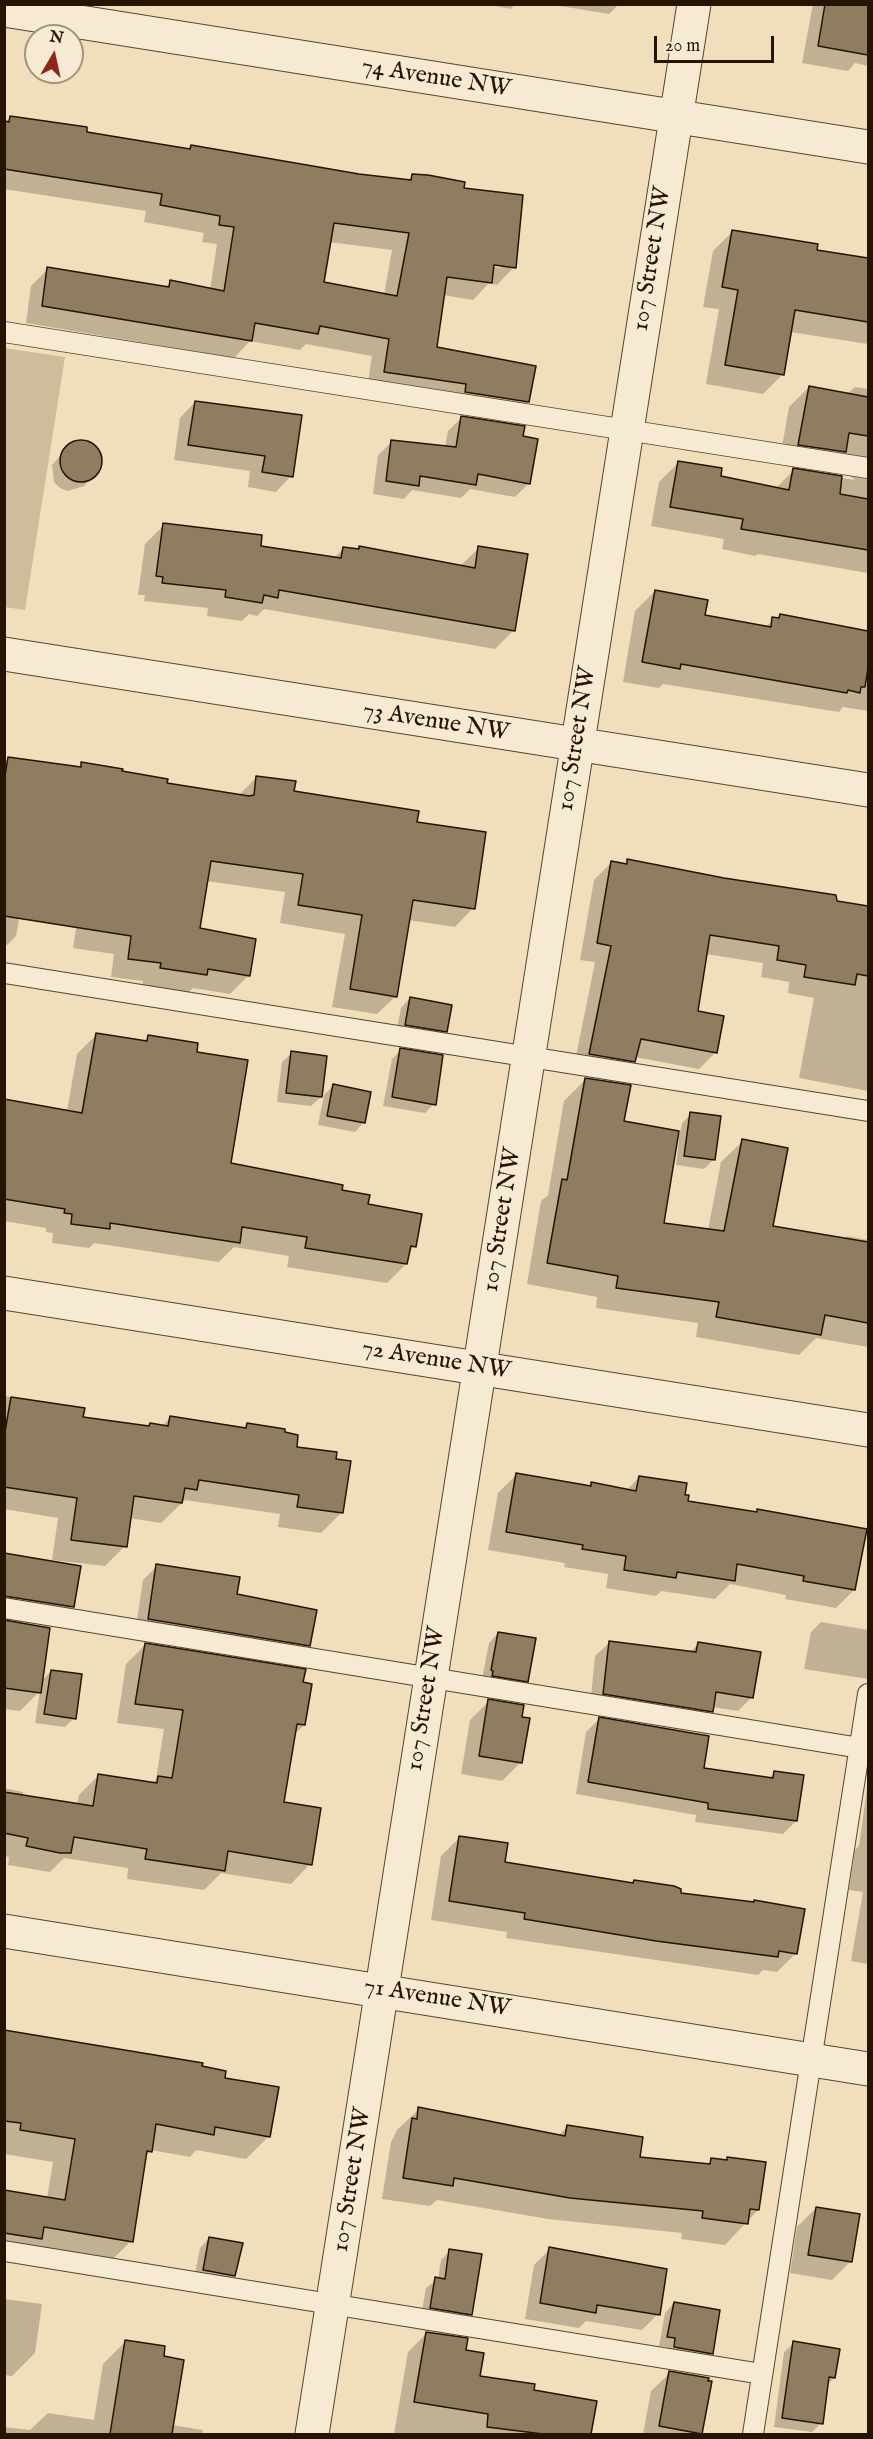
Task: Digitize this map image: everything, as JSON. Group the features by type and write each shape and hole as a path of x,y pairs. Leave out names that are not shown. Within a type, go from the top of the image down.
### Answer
{"street":[{"name":"107 Street NW","path":"312,2434 383,1990 429,1677 694,4"},
{"name":"74 Avenue NW","path":"4,10 868,147"},
{"name":"73 Avenue NW","path":"4,654 868,790"},
{"name":"72 Avenue NW","path":"4,1293 868,1430"},
{"name":"71 Avenue NW","path":"4,1931 868,2069"}],"lane":[{"path":"4,332 868,468"},
{"path":"4,973 868,1111"},
{"path":"4,1608 860,1748"},
{"path":"753,2434 868,1694"},
{"path":"4,2251 762,2374"}],"shaded area":[{"path":"4,348 65,357 25,610 5,607"}],"building":[{"path":"825,4 868,4 868,55 818,46"},
{"path":"10,116 87,127 87,132 190,149 191,145 359,174 411,180 412,174 428,175 465,182 464,188 523,195 516,268 494,265 492,283 447,277 437,347 536,366 529,402 465,392 466,384 384,372 389,339 320,326 318,334 255,323 252,341 42,306 47,267 169,287 170,280 224,291 234,227 219,225 220,216 160,205 162,194 4,169 4,121 9,122","holes":["334,223 409,233 397,296 324,282"]},
{"path":"732,230 818,244 817,250 868,258 868,322 795,310 784,375 725,365 738,290 722,287"},
{"path":"809,386 868,397 868,436 849,433 846,452 798,445"},
{"path":"195,401 302,415 293,477 262,472 265,456 188,445"},
{"path":"461,416 525,426 523,436 538,439 530,484 478,474 476,485 420,476 419,486 386,481 391,440 456,447"},
{"path":"81,440 96,446 102,461 96,476 81,482 66,476 60,461 66,446"},
{"path":"678,461 722,468 721,476 789,490 793,468 842,476 840,494 868,499 868,550 741,529 743,519 670,507"},
{"path":"163,523 262,535 261,546 341,558 343,547 359,549 359,546 475,568 478,546 528,554 515,631 279,590 278,598 264,595 262,603 225,597 226,590 162,583 163,577 156,576"},
{"path":"655,590 708,600 705,615 771,627 772,617 779,618 780,614 868,631 868,668 865,687 861,687 860,693 848,690 847,693 681,664 680,669 642,662"},
{"path":"8,757 81,767 81,762 168,779 167,783 249,796 254,795 256,776 296,781 294,791 419,811 417,822 486,832 475,909 413,900 397,997 350,989 362,915 298,905 303,874 211,861 200,928 256,939 250,976 208,969 207,975 160,968 161,963 128,959 131,936 4,916 4,782"},
{"path":"627,859 724,878 836,895 837,901 868,906 868,976 857,974 855,985 804,977 806,965 777,960 779,946 710,935 698,1011 724,1016 717,1053 641,1039 635,1062 589,1054 611,946 597,943 611,861 627,864"},
{"path":"410,997 452,1005 447,1032 405,1025"},
{"path":"96,1033 147,1041 148,1035 198,1043 197,1052 248,1060 231,1163 343,1185 342,1190 370,1195 368,1204 422,1214 416,1247 411,1246 407,1264 305,1248 307,1237 242,1227 240,1243 110,1223 110,1229 71,1224 72,1214 64,1213 65,1209 4,1199 4,1099 82,1113"},
{"path":"400,1048 443,1055 436,1105 392,1097"},
{"path":"291,1051 327,1056 322,1097 286,1093"},
{"path":"585,1078 631,1085 624,1121 679,1131 664,1223 724,1231 742,1139 788,1148 773,1226 868,1242 868,1323 825,1315 821,1335 716,1317 719,1302 616,1288 618,1276 547,1263 562,1179 567,1180"},
{"path":"333,1084 371,1092 365,1123 327,1116"},
{"path":"690,1112 721,1116 715,1160 684,1156"},
{"path":"11,1397 85,1408 83,1417 149,1426 150,1423 168,1426 170,1416 246,1428 247,1423 285,1429 285,1432 298,1435 297,1447 337,1452 336,1459 351,1461 343,1513 297,1507 299,1495 199,1480 197,1490 185,1488 182,1503 134,1496 127,1547 71,1540 77,1498 4,1487 4,1437"},
{"path":"516,1473 591,1486 591,1482 636,1491 639,1476 687,1483 685,1495 689,1495 688,1501 757,1512 757,1509 867,1529 855,1590 803,1581 804,1576 737,1564 735,1581 677,1572 676,1578 624,1570 626,1556 582,1549 583,1545 506,1532"},
{"path":"4,1553 81,1566 74,1607 4,1596"},
{"path":"156,1564 240,1577 237,1594 317,1610 310,1646 148,1619"},
{"path":"4,1620 50,1628 41,1693 4,1688"},
{"path":"498,1632 536,1638 528,1682 492,1676 493,1671 491,1670"},
{"path":"609,1641 696,1652 698,1642 761,1652 753,1698 716,1692 713,1712 603,1694"},
{"path":"145,1643 306,1669 303,1682 312,1684 305,1725 297,1724 284,1802 321,1808 312,1865 228,1851 225,1871 145,1859 147,1849 74,1837 71,1853 60,1853 26,1846 28,1838 4,1833 4,1792 93,1806 98,1774 157,1783 158,1776 172,1778 183,1710 135,1704"},
{"path":"51,1670 82,1674 76,1719 44,1714"},
{"path":"488,1699 524,1705 522,1717 530,1718 522,1763 479,1756"},
{"path":"599,1717 709,1736 704,1768 773,1778 774,1771 804,1775 797,1821 708,1809 708,1803 588,1782"},
{"path":"459,1836 508,1843 505,1862 633,1883 634,1880 674,1886 681,1889 681,1893 754,1902 754,1900 805,1909 797,1954 779,1951 778,1957 656,1941 524,1919 525,1913 449,1901"},
{"path":"4,2030 203,2063 202,2066 226,2071 225,2078 279,2087 270,2137 215,2127 214,2135 156,2124 152,2152 147,2151 133,2242 44,2227 42,2239 4,2233 4,2190 65,2200 75,2139 20,2130 21,2123 4,2121"},
{"path":"418,2107 565,2136 567,2125 643,2137 640,2157 710,2164 711,2158 727,2160 727,2157 766,2162 759,2210 750,2209 748,2224 702,2218 703,2211 570,2198 454,2178 453,2186 403,2178 412,2118 417,2119"},
{"path":"816,2207 860,2214 852,2262 808,2255"},
{"path":"209,2237 243,2243 235,2276 203,2270"},
{"path":"549,2247 667,2269 660,2315 597,2305 596,2313 540,2303"},
{"path":"449,2249 482,2254 472,2315 430,2308 435,2277 445,2279"},
{"path":"674,2302 720,2310 713,2354 674,2347 675,2338 667,2337"},
{"path":"426,2332 468,2338 466,2350 484,2353 480,2376 535,2384 534,2390 597,2401 591,2434 543,2434 487,2427 488,2414 414,2402"},
{"path":"125,2340 165,2346 164,2356 184,2360 172,2434 110,2434"},
{"path":"793,2341 840,2349 835,2378 829,2377 823,2424 782,2418"},
{"path":"669,2371 709,2378 708,2381 712,2381 702,2434 659,2426"}]}
